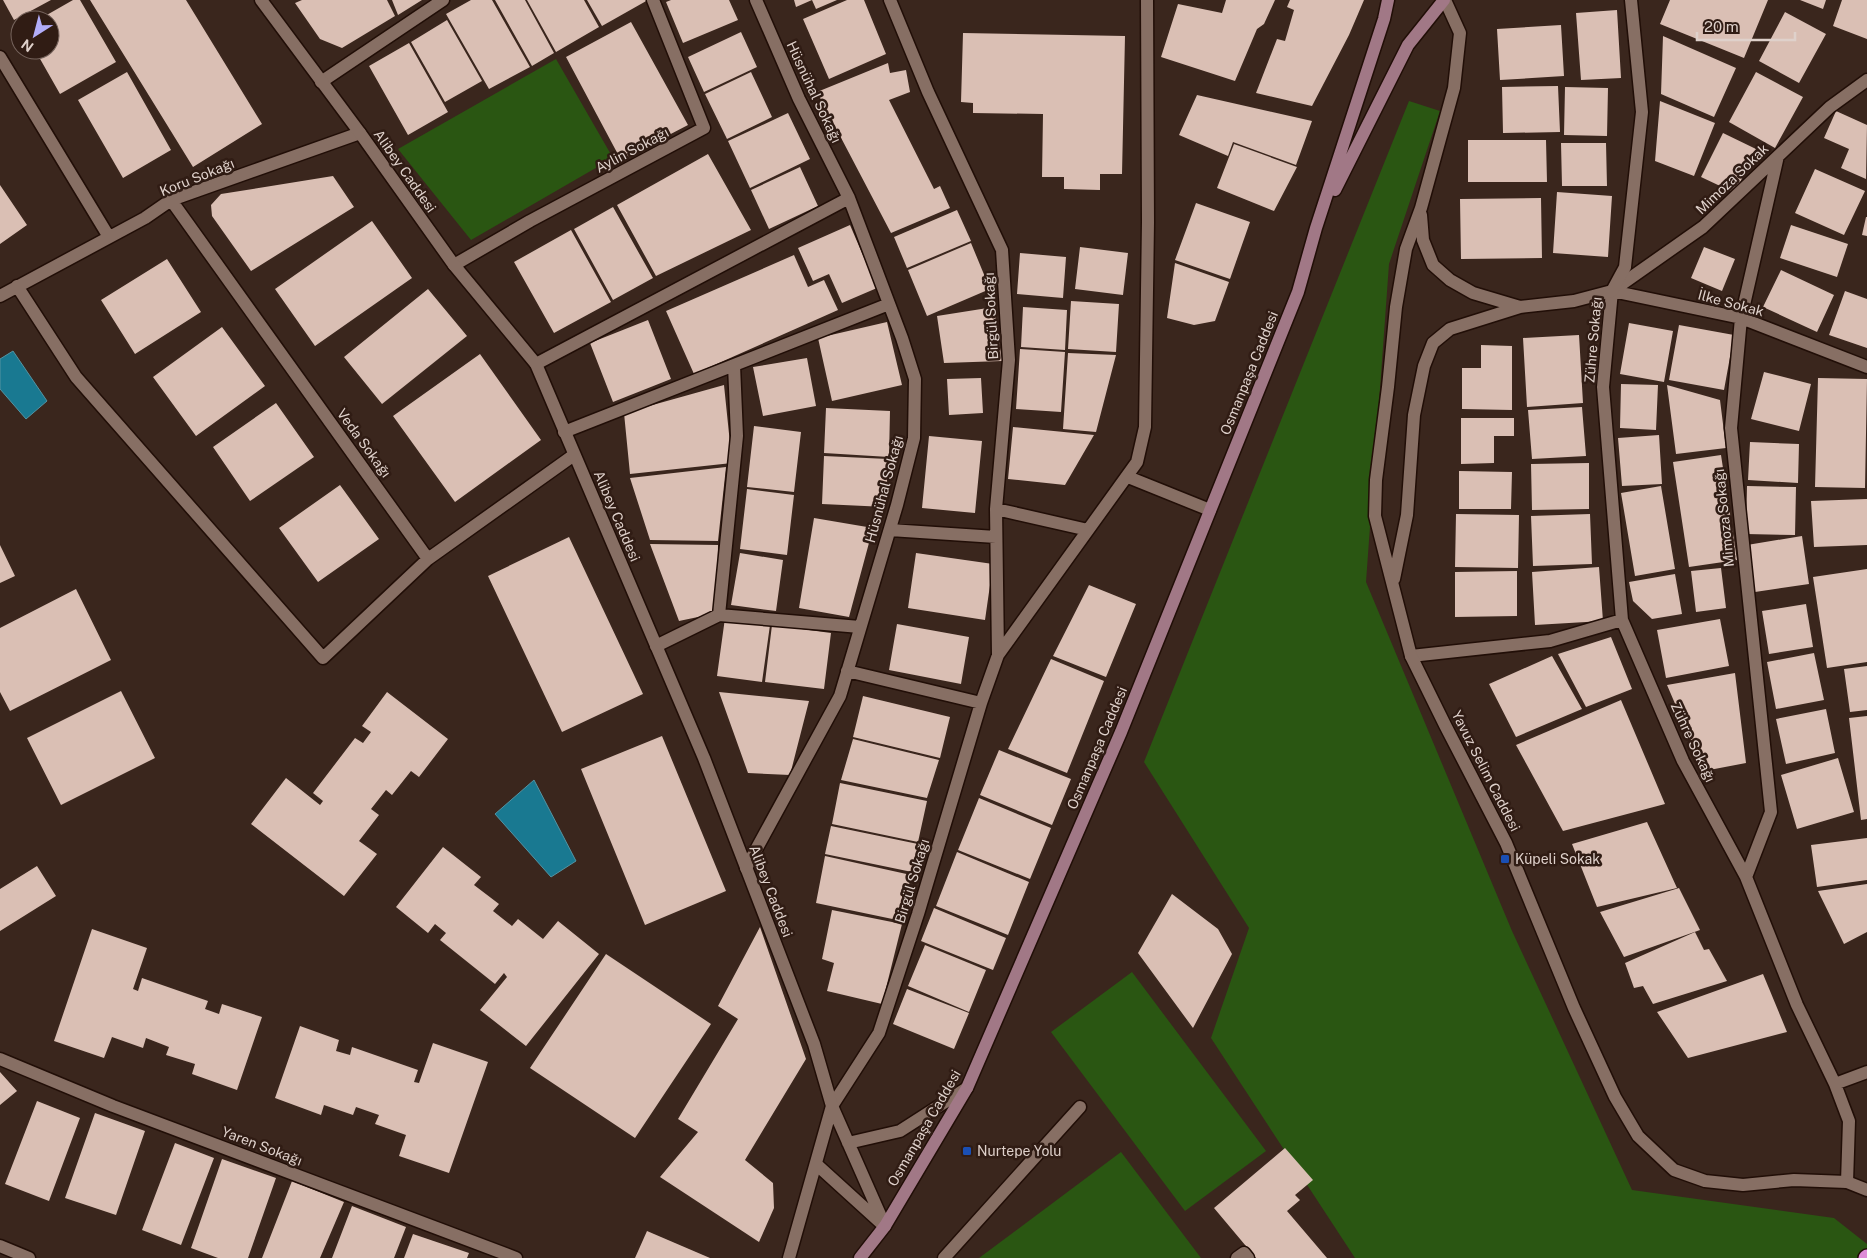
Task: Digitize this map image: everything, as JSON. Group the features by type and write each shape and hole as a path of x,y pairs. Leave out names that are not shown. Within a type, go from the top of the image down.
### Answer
{"main road":[{"name":"Osmanpaşa Caddesi","path":"860,1258 885,1226 967,1088 1120,732 1298,292 1316,228 1384,19 1388,0"},
{"name":"Osmanpaşa Caddesi","path":"1316,228 1408,45 1445,0"}],"street":[{"name":"Alibey Caddesi","path":"261,0 320,82 360,133 454,265 536,364 704,758 814,1044 832,1106 885,1226"},
{"path":"320,82 443,0"},
{"name":"Aylin Sokağı","path":"454,265 530,221 704,128 653,0"},
{"name":"Hüsnühal Sokağı","path":"746,868 840,696 890,530 914,438 915,379 849,198 799,99 756,0"},
{"name":"Birgül Sokağı","path":"890,0 928,92 1002,250 1009,360 996,509 998,655"},
{"name":"Birgül Sokağı","path":"832,1106 878,1033 918,914 981,703 998,655 1137,462 1145,427 1148,222 1147,0"},
{"path":"1393,581 1375,516 1376,480 1396,307 1406,249 1421,208 1454,88 1460,33 1445,0"},
{"path":"1421,208 1423,240 1433,265 1450,280 1473,293 1520,307 1574,302 1612,291 1625,267 1642,112 1630,0"},
{"path":"0,56 109,237"},
{"name":"Mimoza Sokak","path":"1612,291 1703,227 1830,107 1867,80"},
{"name":"Koru Sokağı","path":"0,296 145,218 171,200 360,133"},
{"name":"Mimoza Sokağı","path":"1746,876 1771,812 1731,428 1741,318 1778,156"},
{"path":"536,364 849,198"},
{"name":"Veda Sokağı","path":"171,200 428,559"},
{"path":"18,286 76,377 323,658 428,559 574,455"},
{"name":"İlke Sokak","path":"1612,291 1741,318 1867,367"},
{"name":"Zühre Sokağı","path":"1612,291 1603,388 1622,620 1683,761 1746,876 1797,1005 1836,1084 1849,1121 1847,1182"},
{"path":"564,432 889,304"},
{"name":"Yavuz Selim Caddesi","path":"1520,307 1450,329 1433,343 1424,366 1414,415 1407,515 1393,581 1411,656 1506,843 1574,1008 1615,1097 1638,1136 1674,1170 1705,1181 1743,1185 1794,1180 1847,1182 1867,1190"},
{"path":"720,615 737,436 734,365"},
{"path":"1128,477 1210,510"},
{"path":"996,509 1088,530"},
{"path":"890,530 996,537"},
{"path":"656,646 720,615 860,626"},
{"path":"1411,656 1550,641 1622,620"},
{"path":"847,670 981,703"},
{"name":"Yaren Sokağı","path":"0,1059 113,1106 516,1258"},
{"path":"1836,1084 1867,1072"},
{"path":"848,1143 900,1131 967,1088"},
{"path":"789,1258 832,1106"},
{"path":"944,1258 1080,1107"},
{"path":"816,1164 885,1226"},
{"path":"0,1246 29,1258"},
{"path":"1237,1258 1244,1253 1248,1258"}],"green space":[{"path":"556,59 613,158 471,240 398,149"},
{"path":"1409,101 1440,111 1389,264 1366,582 1512,931 1632,1190 1834,1218 1867,1244 1867,1258 1355,1258 1211,1038 1249,928 1144,762"},
{"path":"1132,972 1266,1151 1185,1211 1051,1032"},
{"path":"1121,1152 1201,1258 979,1258"}],"water":[{"path":"13,351 47,401 26,419 0,389 0,359"},
{"path":"534,780 576,861 551,877 495,814"}],"building":[{"path":"3,0 51,0 32,10 10,10 10,13"},
{"path":"73,0 80,0 116,62 60,94 41,60 60,60 60,10 56,10"},
{"path":"90,0 186,0 262,124 193,167"},
{"path":"302,0 387,0 395,16 342,48 320,39 295,3"},
{"path":"392,0 422,0 398,15"},
{"path":"471,0 492,0 530,67 489,89 446,14"},
{"path":"495,0 525,0 554,53 532,66"},
{"path":"527,0 584,0 599,27 556,52"},
{"path":"587,0 648,0 602,26"},
{"path":"671,0 729,0 738,20 683,43 666,2"},
{"path":"794,0 812,0 796,7"},
{"path":"812,0 837,0 816,9"},
{"path":"847,0 864,0 886,54 829,79 803,19"},
{"path":"1226,0 1275,0 1264,24 1257,29 1235,81 1161,57 1178,4 1222,13"},
{"path":"1290,0 1364,0 1349,35 1312,106 1256,93 1277,39 1285,41 1294,10 1287,7"},
{"path":"1670,0 1768,0 1744,58 1660,24"},
{"path":"1800,0 1826,0 1823,9"},
{"path":"1842,0 1867,0 1867,39 1833,26"},
{"path":"1617,10 1621,78 1581,80 1576,13"},
{"path":"1785,12 1826,34 1799,83 1759,61"},
{"path":"447,20 482,81 445,102 411,42"},
{"path":"631,22 688,125 621,160 566,57"},
{"path":"1561,25 1564,76 1500,80 1497,29"},
{"path":"741,32 757,67 704,92 688,57"},
{"path":"963,33 1125,36 1122,174 1100,174 1100,190 1064,189 1064,177 1042,177 1043,114 973,113 973,103 961,102"},
{"path":"1663,36 1736,68 1714,117 1661,94"},
{"path":"409,43 448,112 408,135 369,66"},
{"path":"888,63 890,73 906,70 910,92 889,100 934,189 940,186 950,208 891,233 817,92"},
{"path":"127,72 171,150 123,178 78,100"},
{"path":"751,72 772,117 727,139 705,94"},
{"path":"1756,72 1803,97 1775,148 1729,122"},
{"path":"1558,86 1560,132 1503,133 1502,87"},
{"path":"1565,87 1608,88 1607,136 1564,135"},
{"path":"1197,95 1312,121 1296,165 1233,142 1228,156 1179,135"},
{"path":"1660,101 1715,123 1694,176 1655,161"},
{"path":"1836,111 1867,125 1866,179 1841,168 1849,149 1824,138"},
{"path":"788,113 810,159 750,188 728,141"},
{"path":"1723,133 1756,149 1735,193 1701,177"},
{"path":"1468,140 1546,140 1547,182 1468,182"},
{"path":"1561,143 1606,143 1607,186 1562,186"},
{"path":"1234,144 1297,167 1274,211 1217,188"},
{"path":"708,154 751,230 656,276 617,205"},
{"path":"800,167 818,206 769,229 751,190"},
{"path":"1815,169 1865,191 1844,235 1795,213"},
{"path":"333,176 354,207 251,271 212,216 211,205 221,194"},
{"path":"0,185 27,225 0,244"},
{"path":"1557,192 1612,196 1608,257 1553,253"},
{"path":"1541,198 1542,258 1461,259 1460,199"},
{"path":"1196,203 1250,222 1230,279 1175,260"},
{"path":"613,207 653,278 613,300 574,229"},
{"path":"957,210 971,241 907,268 894,237"},
{"path":"1867,217 1867,236 1862,235"},
{"path":"372,221 412,278 315,346 275,289"},
{"path":"850,225 877,288 842,303 829,274 813,281 798,248"},
{"path":"1791,225 1848,244 1837,277 1780,258"},
{"path":"571,230 611,302 554,333 514,262"},
{"path":"971,243 990,289 927,316 908,270"},
{"path":"1080,247 1128,253 1123,295 1075,289"},
{"path":"1704,247 1735,259 1722,291 1691,278"},
{"path":"1020,253 1066,257 1063,298 1017,294"},
{"path":"794,255 808,287 824,280 838,310 694,374 666,311"},
{"path":"167,259 201,312 135,354 101,300"},
{"path":"1175,263 1229,282 1215,321 1194,325 1167,318"},
{"path":"1781,270 1834,295 1817,332 1763,307"},
{"path":"428,289 467,336 382,404 344,357"},
{"path":"1845,291 1867,299 1867,348 1829,335"},
{"path":"1071,301 1119,304 1116,352 1068,349"},
{"path":"994,307 1002,361 944,363 937,316"},
{"path":"1023,307 1067,310 1065,350 1021,347"},
{"path":"648,320 671,379 613,402 590,343"},
{"path":"887,322 902,385 832,401 818,338"},
{"path":"1629,323 1673,331 1664,382 1620,374"},
{"path":"1679,325 1734,335 1724,390 1669,380"},
{"path":"222,327 265,386 196,436 153,377"},
{"path":"1579,335 1583,403 1527,407 1523,338"},
{"path":"1481,345 1512,346 1512,410 1462,409 1462,368 1481,368"},
{"path":"1020,349 1065,352 1061,412 1016,409"},
{"path":"1068,353 1116,355 1096,432 1063,429"},
{"path":"480,354 541,440 455,502 393,416"},
{"path":"807,358 816,406 763,416 753,367"},
{"path":"1764,372 1811,384 1799,431 1751,419"},
{"path":"981,378 983,413 949,415 947,379"},
{"path":"1818,378 1867,379 1865,488 1815,487"},
{"path":"1621,384 1658,385 1656,430 1620,428"},
{"path":"724,385 732,463 630,474 624,413"},
{"path":"1667,385 1720,400 1726,448 1676,454"},
{"path":"276,403 314,457 250,501 213,447"},
{"path":"1582,407 1586,456 1532,459 1528,410"},
{"path":"826,408 890,411 889,457 824,453"},
{"path":"1461,418 1514,418 1514,436 1494,436 1494,463 1461,464"},
{"path":"754,426 801,432 794,492 747,487"},
{"path":"1013,427 1094,435 1065,485 1008,479"},
{"path":"1659,435 1662,484 1622,486 1618,438"},
{"path":"929,436 982,441 975,513 922,508"},
{"path":"1750,442 1799,444 1798,483 1748,480"},
{"path":"1721,455 1737,560 1689,567 1673,462"},
{"path":"824,456 888,459 886,507 822,504"},
{"path":"1589,463 1589,509 1532,510 1531,464"},
{"path":"726,467 718,541 650,540 630,478"},
{"path":"1459,471 1512,472 1511,509 1459,509"},
{"path":"340,485 379,539 318,582 279,528"},
{"path":"1661,486 1675,569 1635,576 1621,493"},
{"path":"1747,486 1796,487 1795,535 1746,534"},
{"path":"747,489 794,495 787,555 740,549"},
{"path":"1867,499 1867,545 1814,547 1811,501"},
{"path":"1456,514 1519,515 1518,568 1455,567"},
{"path":"1590,514 1592,564 1533,566 1531,516"},
{"path":"814,518 873,528 849,617 799,608"},
{"path":"1802,536 1809,584 1755,592 1747,545"},
{"path":"569,537 643,694 562,732 488,576"},
{"path":"650,544 718,545 717,613 679,621"},
{"path":"0,545 15,576 0,583"},
{"path":"740,553 783,560 776,611 731,605"},
{"path":"916,553 993,564 985,620 908,608"},
{"path":"1599,567 1603,621 1535,625 1532,572"},
{"path":"1721,568 1726,608 1696,612 1691,571"},
{"path":"1867,569 1867,662 1827,668 1813,577"},
{"path":"1517,571 1517,616 1455,617 1455,572"},
{"path":"1675,574 1682,614 1652,619 1633,601 1629,582"},
{"path":"1089,585 1136,604 1106,677 1053,656"},
{"path":"76,589 111,660 10,711 0,692 0,628"},
{"path":"1806,604 1813,647 1769,654 1762,611"},
{"path":"725,618 770,625 762,682 717,676"},
{"path":"1720,619 1729,666 1666,678 1657,630"},
{"path":"897,624 969,637 961,684 889,670"},
{"path":"772,625 831,633 824,689 765,682"},
{"path":"1611,637 1632,689 1586,707 1558,654"},
{"path":"1814,653 1824,700 1776,709 1767,662"},
{"path":"1552,656 1582,709 1516,737 1489,684"},
{"path":"1051,659 1104,681 1067,773 1008,749"},
{"path":"1867,666 1867,710 1850,712 1844,669"},
{"path":"1735,673 1746,763 1704,771 1667,685"},
{"path":"121,691 155,758 61,805 27,738"},
{"path":"387,692 448,739 419,777 411,771 392,795 386,790 371,809 379,815 359,841 377,854 344,896 251,824 286,778 320,805 323,801 313,793 355,738 363,743 371,732 362,726"},
{"path":"719,692 809,701 790,775 748,773"},
{"path":"863,696 950,717 940,758 853,737"},
{"path":"1621,700 1665,804 1563,831 1516,745"},
{"path":"1826,709 1835,753 1786,764 1776,719"},
{"path":"1867,716 1867,819 1861,820 1849,718"},
{"path":"662,736 726,891 645,925 581,769"},
{"path":"853,739 939,760 927,798 841,780"},
{"path":"999,750 1071,779 1052,825 980,795"},
{"path":"1838,758 1854,812 1797,829 1781,775"},
{"path":"840,783 927,801 918,842 832,824"},
{"path":"979,798 1051,828 1030,879 958,850"},
{"path":"1647,822 1677,888 1597,907 1572,844"},
{"path":"831,826 918,844 912,872 825,854"},
{"path":"1867,838 1867,880 1817,887 1811,845"},
{"path":"443,847 481,877 474,885 499,904 493,911 512,926 518,919 543,939 558,921 599,954 526,1046 480,1010 507,977 504,973 495,984 440,940 446,933 435,924 428,933 396,907"},
{"path":"957,852 1029,882 1008,935 936,906"},
{"path":"825,856 911,875 902,921 816,903"},
{"path":"37,866 56,896 0,931 0,889"},
{"path":"1867,884 1867,932 1844,944 1818,891"},
{"path":"1679,888 1700,930 1624,957 1600,912"},
{"path":"1172,894 1218,929 1232,954 1193,1028 1138,953"},
{"path":"934,908 1006,938 993,970 921,941"},
{"path":"832,910 902,924 882,1004 827,991 834,963 822,959"},
{"path":"760,927 806,1059 745,1160 773,1183 774,1208 759,1242 660,1177 698,1132 678,1119 738,1019 718,1006"},
{"path":"92,929 147,948 133,989 138,991 142,978 208,1001 205,1009 219,1014 222,1004 262,1017 237,1090 192,1074 195,1064 166,1055 169,1047 146,1038 143,1048 112,1037 104,1058 54,1041"},
{"path":"1695,932 1704,950 1709,949 1727,981 1653,1004 1643,986 1634,988 1625,963"},
{"path":"925,945 986,970 969,1012 908,986"},
{"path":"606,954 711,1024 635,1138 530,1068"},
{"path":"1763,974 1787,1032 1688,1058 1657,1012"},
{"path":"907,989 969,1013 954,1049 893,1024"},
{"path":"300,1026 339,1040 336,1051 350,1055 352,1047 418,1070 414,1082 419,1083 433,1043 488,1062 449,1173 399,1156 406,1135 375,1124 379,1115 356,1107 353,1115 324,1105 321,1115 275,1098"},
{"path":"0,1072 17,1091 0,1105"},
{"path":"37,1101 80,1118 49,1201 5,1184"},
{"path":"95,1113 145,1131 116,1215 65,1198"},
{"path":"175,1143 214,1158 181,1245 142,1230"},
{"path":"1285,1148 1313,1180 1295,1195 1300,1200 1287,1211 1327,1258 1256,1258 1214,1208"},
{"path":"222,1159 276,1178 248,1258 218,1258 191,1248"},
{"path":"292,1181 344,1202 320,1258 262,1258"},
{"path":"352,1206 406,1227 394,1258 332,1258"},
{"path":"647,1231 710,1258 635,1258"},
{"path":"413,1234 469,1253 467,1258 404,1258"}],"place":[{"name":"Küpeli Sokak","path":"1505,859"},
{"name":"Nurtepe Yolu","path":"967,1151"}]}
